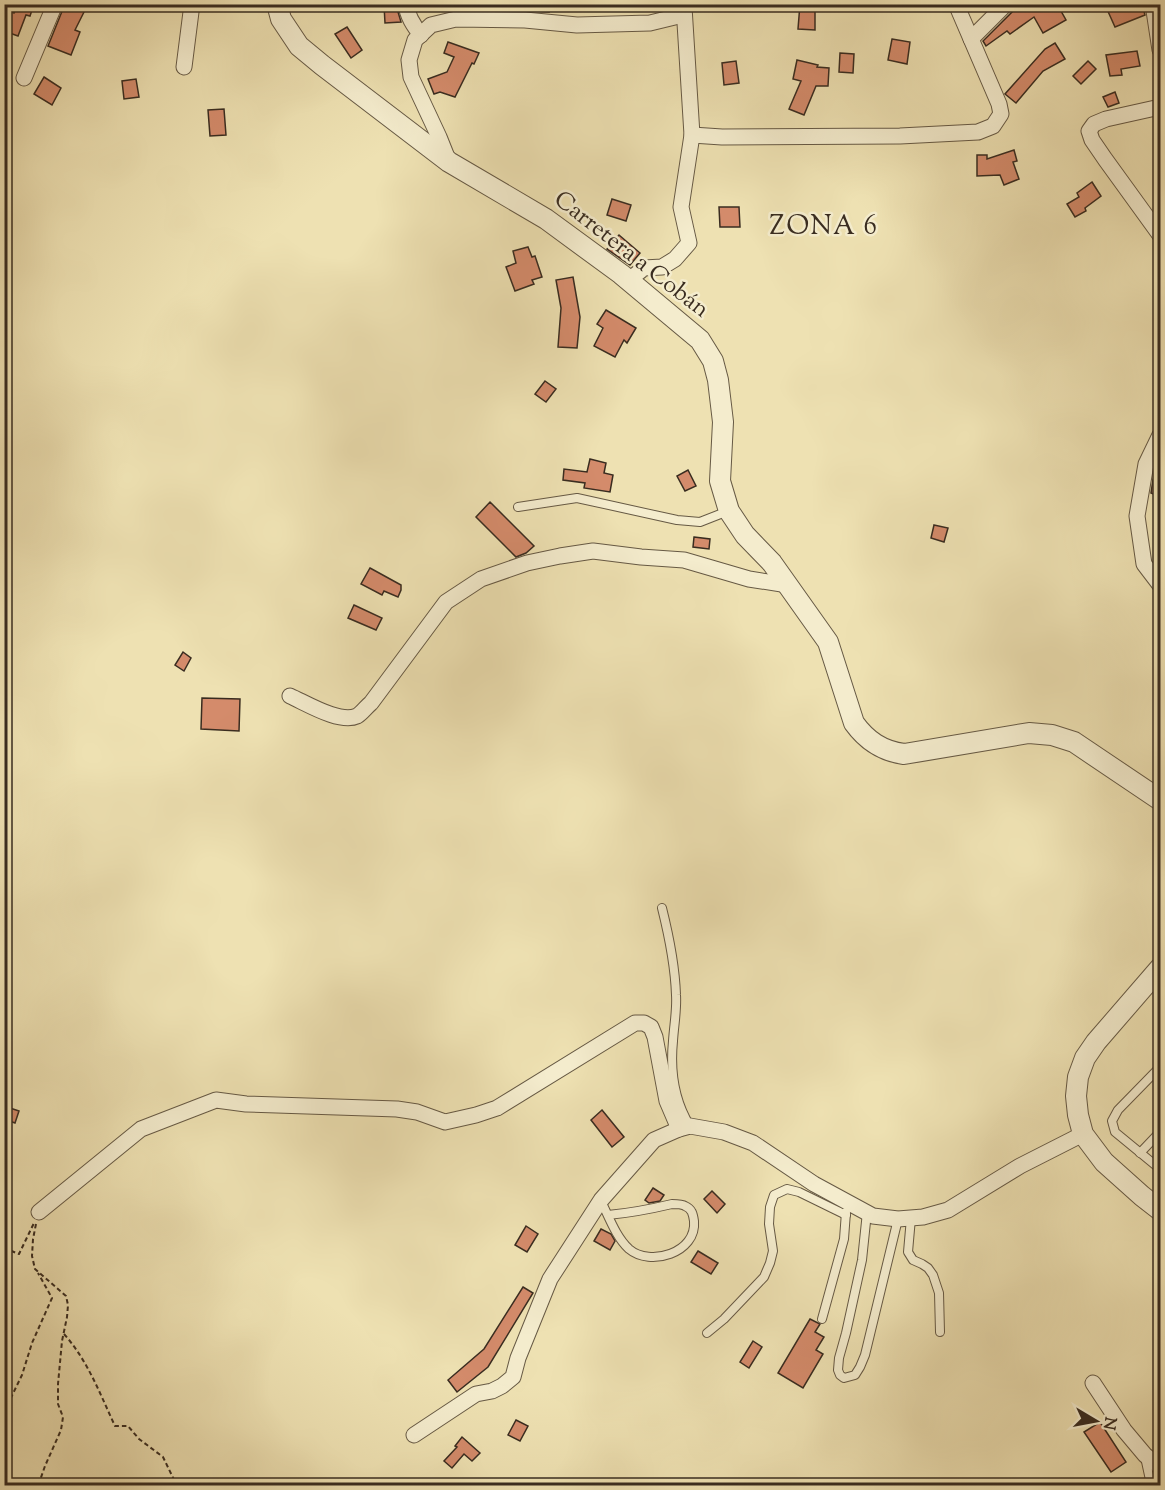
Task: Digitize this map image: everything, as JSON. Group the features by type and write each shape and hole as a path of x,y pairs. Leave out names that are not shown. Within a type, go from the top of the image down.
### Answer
{"street":[{"path":"24,78 55,4"},
{"path":"184,67 192,4"},
{"name":"Carretera a Cobán","path":"277,4 281,19 299,46 322,65 449,162 546,219 629,280 700,340 713,361 718,380 723,422 720,481 729,511 745,535 772,563 828,642 854,723 870,742 880,748 904,754 1029,733 1052,735 1074,742 1161,800"},
{"path":"406,4 413,24 421,35"},
{"path":"692,135 714,137 900,136 978,132 993,126 1001,114 995,93 956,4"},
{"path":"971,39 1006,4"},
{"path":"1153,4 1161,50"},
{"path":"449,162 411,77 409,60 415,40 431,25 501,12 577,25 650,23 683,10 692,135 681,207 689,243 675,259 662,267 644,268 629,280"},
{"path":"1161,107 1106,119 1094,124 1089,130 1092,140 1105,159 1161,235"},
{"path":"1161,435 1146,464 1137,516 1144,564 1161,585"},
{"path":"290,696 344,719 357,716 370,703 447,602 481,579 527,563 593,551 684,560 749,579 788,585"},
{"path":"1161,968 1096,1042 1085,1058 1078,1077 1076,1096 1083,1134 1104,1162 1142,1197 1161,1210"},
{"path":"39,1212 141,1129 216,1100 246,1104 397,1109 417,1112 445,1122 497,1108 635,1023 644,1023 651,1027 667,1101 684,1127"},
{"path":"414,1435 476,1394 492,1391 513,1377 518,1358 550,1279 601,1200 654,1140 684,1127 724,1132 753,1143 847,1209 867,1212 873,1216 904,1218 923,1217 948,1210 1020,1166 1083,1134"},
{"path":"1093,1383 1124,1430 1145,1455 1161,1467"}],"lane":[{"path":"518,507 577,498 659,517 700,522 729,511"},
{"path":"662,908 670,936 676,993 672,1069 684,1127"},
{"path":"1161,1067 1118,1110 1112,1121 1115,1132 1161,1169"},
{"path":"1140,1153 1161,1132"},
{"path":"707,1333 724,1319 764,1276 773,1251 769,1224 770,1207 774,1195 787,1189 847,1209 844,1239 822,1319"},
{"path":"601,1200 608,1215 616,1232 629,1249 642,1257 665,1256 682,1248 693,1235 692,1212 684,1205 673,1204 608,1215"},
{"path":"867,1212 862,1260 839,1358 838,1370 844,1378 855,1375 865,1354 904,1218"},
{"path":"904,1218 908,1252 913,1260 928,1268 939,1293 940,1332"},
{"path":"1145,1455 1153,1485"}],"path":[{"path":"4,1248 19,1254 39,1212"},
{"path":"4,1412 22,1375 32,1343 52,1298 35,1269 32,1257 39,1212"},
{"path":"35,1269 66,1296 68,1305 58,1384 58,1404 63,1417 61,1430 38,1485"},
{"path":"64,1334 75,1347 91,1375 115,1426 129,1426 139,1439 163,1457 177,1485"}],"building":[{"path":"4,4 34,4 30,16 26,15 18,36 4,31 4,17 7,10 14,13 15,11 4,8"},
{"path":"65,4 88,4 75,30 80,32 71,55 48,46"},
{"path":"531,4 548,4 549,12 531,11"},
{"path":"800,4 815,4 815,30 798,29"},
{"path":"1016,4 1057,4 1066,20 1043,33 1034,17 1010,34 1007,31 986,46 983,41 1013,11"},
{"path":"1113,4 1142,4 1145,15 1115,27 1106,7"},
{"path":"384,5 396,5 401,22 385,23"},
{"path":"347,27 362,50 351,58 335,34"},
{"path":"892,39 910,42 907,64 888,60"},
{"path":"448,42 479,53 455,97 440,92 434,94 428,79 447,72 454,57 444,53"},
{"path":"1055,43 1065,59 1043,71 1016,103 1005,94 1045,49"},
{"path":"1137,51 1140,66 1121,69 1122,75 1110,76 1106,55"},
{"path":"840,53 854,54 853,73 839,72"},
{"path":"797,60 818,65 817,67 829,68 828,86 816,86 804,115 789,109 801,81 793,79"},
{"path":"736,61 739,83 724,85 722,63"},
{"path":"1088,61 1096,69 1081,84 1073,76"},
{"path":"44,77 61,88 52,105 34,94"},
{"path":"136,79 139,97 124,99 122,81"},
{"path":"1115,92 1119,103 1108,107 1103,97"},
{"path":"224,109 226,135 210,136 208,110"},
{"path":"1014,150 1017,161 1013,162 1019,179 1004,185 1000,175 977,176 977,155 987,155 987,159"},
{"path":"1092,182 1101,196 1085,208 1086,211 1075,217 1067,204 1079,197 1077,193"},
{"path":"612,199 631,205 626,221 607,215"},
{"path":"719,207 739,207 740,227 720,227"},
{"path":"619,235 640,253 630,265 607,249"},
{"path":"528,247 532,257 535,256 542,277 532,280 534,284 515,291 506,267 516,263 513,251"},
{"path":"573,277 580,317 577,348 558,347 561,308 556,280"},
{"path":"606,310 636,328 627,343 624,340 615,357 594,346 603,328 597,324"},
{"path":"545,381 556,389 546,402 535,394"},
{"path":"590,459 606,463 604,473 613,475 610,492 584,488 585,483 563,480 564,469 587,472"},
{"path":"1160,463 1161,497 1151,493 1153,480"},
{"path":"688,470 696,486 685,491 677,476"},
{"path":"490,502 534,546 526,553 516,557 476,517"},
{"path":"934,525 948,528 944,542 931,538"},
{"path":"694,537 710,539 709,549 693,547"},
{"path":"370,568 401,585 398,597 384,591 382,595 361,584"},
{"path":"354,605 382,618 376,630 348,618"},
{"path":"183,652 191,658 184,671 175,665"},
{"path":"202,698 240,699 239,731 201,729"},
{"path":"4,1106 19,1111 15,1123 4,1119"},
{"path":"602,1110 624,1137 612,1147 591,1120"},
{"path":"653,1188 664,1195 660,1201 649,1203 645,1200"},
{"path":"712,1191 725,1204 717,1213 704,1199"},
{"path":"526,1226 538,1234 527,1252 515,1245"},
{"path":"601,1229 611,1234 615,1241 610,1250 594,1241"},
{"path":"698,1251 718,1263 711,1274 691,1262"},
{"path":"523,1287 533,1293 488,1367 457,1392 448,1380 484,1349"},
{"path":"810,1319 820,1324 815,1332 824,1337 816,1350 823,1354 803,1388 778,1373"},
{"path":"753,1341 762,1347 749,1368 740,1362"},
{"path":"516,1420 528,1426 520,1441 508,1435"},
{"path":"1100,1422 1126,1462 1111,1472 1084,1432"},
{"path":"462,1437 480,1453 472,1461 464,1454 452,1468 444,1461 457,1447 455,1446"}],"district":[{"name":"ZONA 6","path":"824,227"}]}
